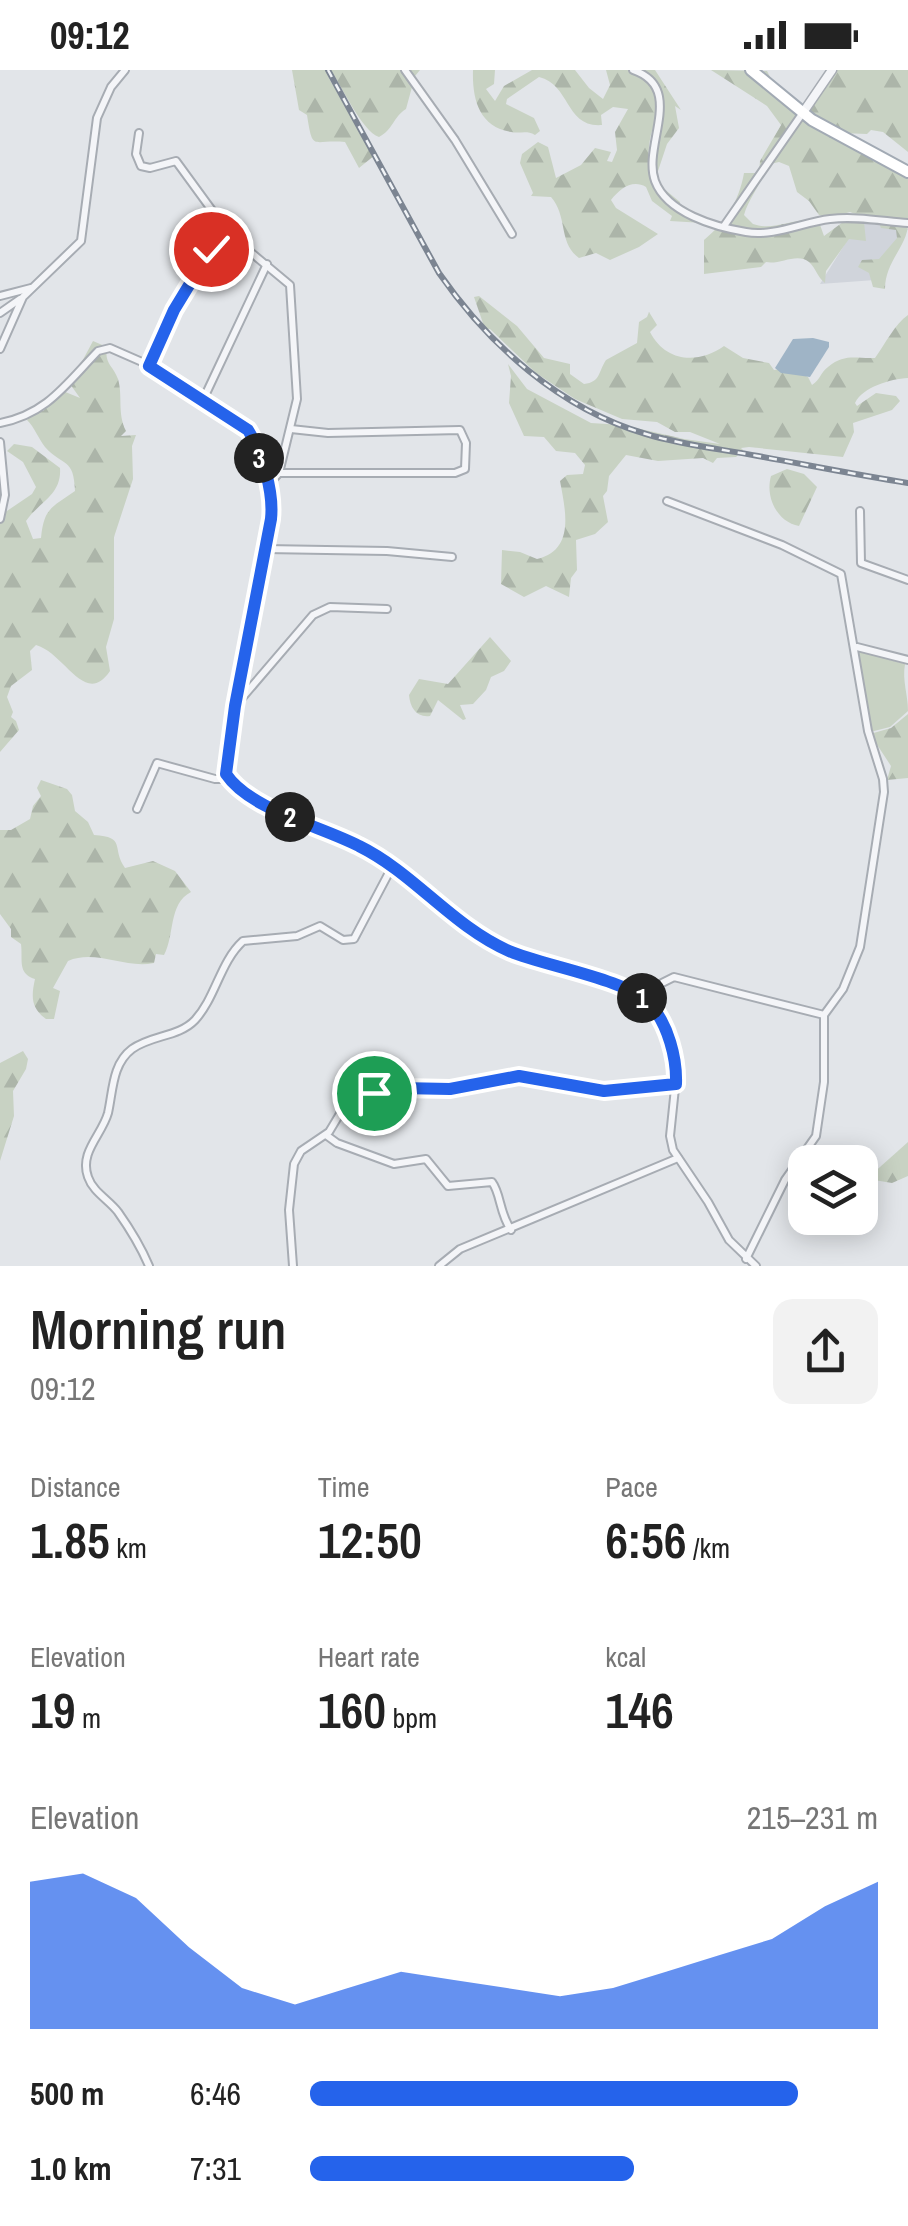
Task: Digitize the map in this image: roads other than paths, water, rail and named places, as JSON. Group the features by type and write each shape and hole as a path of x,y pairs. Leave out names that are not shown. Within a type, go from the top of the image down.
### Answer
{"main road":[{"path":"751,70 802,114 908,172"}],"street":[{"path":"0,313 22,298 80,241 96,118 111,87 125,70"},
{"path":"405,70 455,140 512,234"},
{"path":"633,70 652,80 659,100 653,173 658,188 681,210 754,233 833,218 908,222"},
{"path":"724,226 832,70"},
{"path":"140,133 136,154 139,164 150,168 176,161 224,229 290,285 298,394 279,473 268,486"},
{"path":"149,366 196,270 224,229"},
{"path":"204,400 266,264"},
{"path":"0,296 32,288"},
{"path":"0,349 22,298"},
{"path":"0,423 21,419 41,409 100,350 121,350 248,430 268,486 272,512 235,706 225,769 229,779"},
{"path":"279,473 455,473 465,469 466,443 460,430 328,433 290,428"},
{"path":"0,442 4,495 0,519"},
{"path":"667,502 782,545 832,567 843,577 862,698 884,792 860,947 842,989 824,1016 824,1082 816,1136 785,1180 746,1260"},
{"path":"860,511 861,564 908,580"},
{"path":"264,549 387,551 452,557"},
{"path":"235,706 300,627 318,611 387,609"},
{"path":"856,646 908,660"},
{"path":"137,808 157,763 229,779 276,811 330,831 393,864 456,918 502,948 628,990 651,1006 674,1056 676,1084 670,1136 678,1158 729,1240 756,1266"},
{"path":"149,1266 115,1208 90,1182 86,1169 88,1154 107,1115 120,1064 135,1046 193,1021 228,959 243,941 297,936 320,926 344,940 354,939 393,864"},
{"path":"651,1006 660,984 674,977 824,1016"},
{"path":"293,1266 289,1210 294,1164 301,1151 326,1135 350,1102 362,1096 400,1088 450,1089 519,1076 604,1091 676,1084"},
{"path":"326,1135 337,1144 394,1164 426,1159 448,1186 492,1182 510,1230"},
{"path":"439,1266 460,1248 678,1158"}],"water":[{"path":"793,339 829,342 829,347 810,377 781,373 775,368"}],"railway":[{"path":"328,70 439,273 480,325 556,391 614,423 660,438 908,483"}]}
